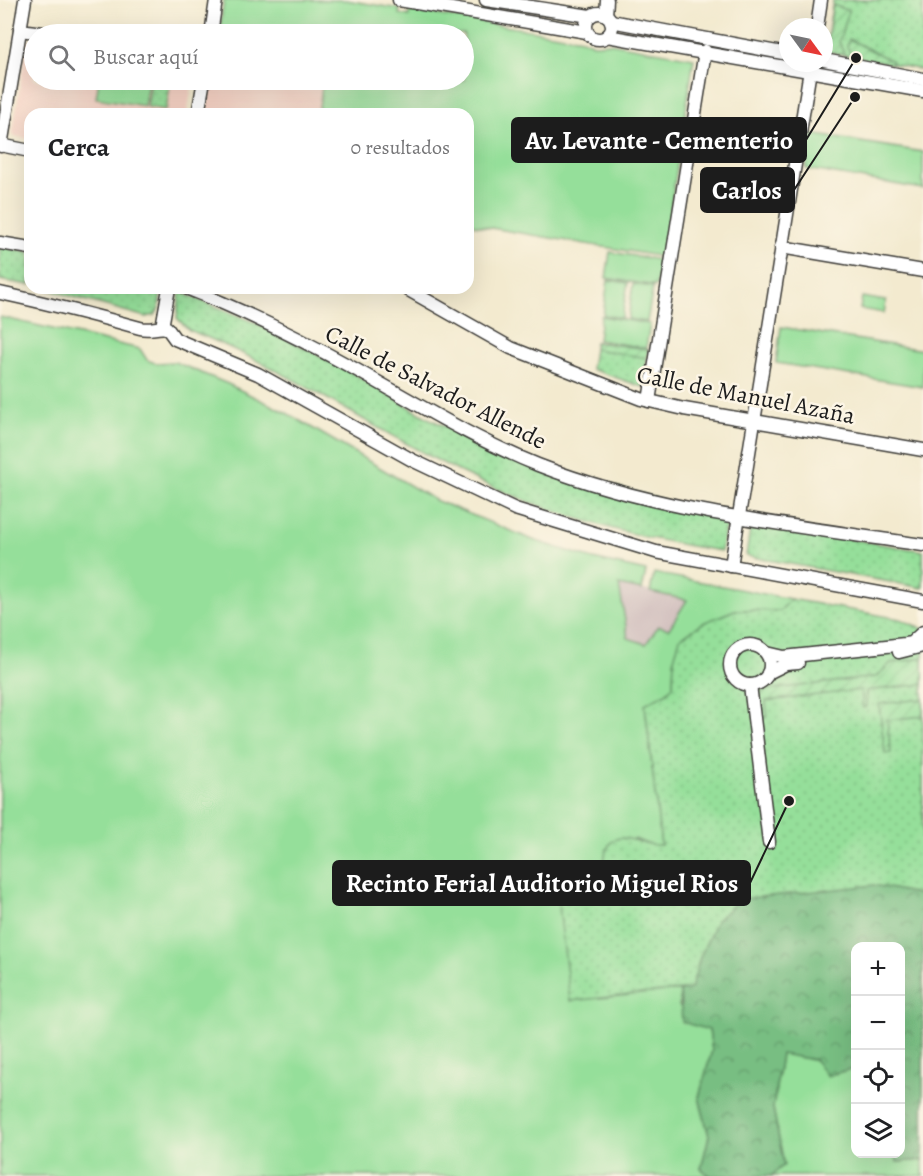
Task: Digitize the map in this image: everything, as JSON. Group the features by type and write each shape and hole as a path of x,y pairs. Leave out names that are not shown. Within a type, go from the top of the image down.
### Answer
{"street":[{"path":"24,150 0,146 25,0"},
{"path":"212,24 216,0"},
{"path":"399,0 587,32 594,39 607,36 779,64"},
{"path":"486,0 601,16 779,52"},
{"path":"598,0 601,16 611,32 607,36"},
{"path":"587,32 586,24 601,16 607,0"},
{"path":"818,18 821,0"},
{"path":"20,30 24,31"},
{"path":"649,401 705,51"},
{"path":"833,62 923,79"},
{"path":"731,566 810,72"},
{"path":"821,72 923,91"},
{"path":"199,108 202,90"},
{"path":"0,243 24,247"},
{"path":"781,247 923,271"},
{"path":"0,293 109,318 141,328 153,330 162,327 171,331 175,339 258,374 412,460 515,509 618,542 731,566 923,601"},
{"path":"162,327 168,294"},
{"name":"Calle de Salvador Allende","path":"199,294 298,339 440,418 537,464 604,488 668,505 923,545"},
{"name":"Calle de Manuel Azaña","path":"416,294 511,348 649,401 754,422 923,450"},
{"path":"767,653 784,657 904,644 911,643 923,632"},
{"path":"749,644 762,648 767,653 770,663 768,672 761,681 750,685 737,681 729,669 731,655 742,645 749,644"},
{"path":"768,672 786,664 906,651 923,646"},
{"path":"750,685 769,842"}],"shaded area":[{"path":"24,59 24,90 191,90 188,108 24,108 24,138 12,136"},
{"path":"210,90 322,90 319,108 207,108"},
{"path":"619,584 688,600 669,629 646,644 628,638"}],"green space":[{"path":"224,0 346,0 400,9 399,14 409,16 410,10 582,39 594,44 610,43 694,58 663,257 474,225 474,108 319,108 322,90 474,90 474,24 220,24"},
{"path":"833,0 923,0 923,70 833,53 833,18 830,18"},
{"path":"833,5 849,11 839,41 844,55 833,53 833,18 831,18"},
{"path":"849,39 892,61 892,64 851,56 847,46"},
{"path":"97,90 147,90 144,106 96,98"},
{"path":"150,90 169,90 166,108 147,107"},
{"path":"811,134 923,152 923,189 806,169"},
{"path":"0,247 24,251 24,284 0,280"},
{"path":"610,252 660,260 656,286 606,278"},
{"path":"608,280 628,283 622,318 603,315"},
{"path":"633,284 653,287 647,322 628,319"},
{"path":"64,294 160,294 159,308 155,315 146,317"},
{"path":"180,294 185,294 256,323 346,369 428,418 504,454 727,519 721,551 610,528 503,491 404,443 253,358 189,330 177,318"},
{"path":"862,297 886,301 884,313 860,309"},
{"path":"601,316 650,324 646,348 598,340"},
{"path":"0,317 140,349 147,360 155,363 175,362 228,384 285,412 435,500 533,540 593,559 646,571 642,590 619,585 628,638 646,644 658,626 669,629 687,600 650,592 654,573 791,599 780,611 735,610 703,623 674,659 673,686 666,693 645,705 661,845 652,846 635,839 604,860 607,869 622,880 669,991 680,991 679,1006 709,1030 712,1051 699,1097 709,1136 701,1169 711,1176 0,1176"},
{"path":"781,327 923,350 923,387 776,363"},
{"path":"595,342 648,349 643,387 591,369"},
{"path":"595,342 648,349 647,358 594,349"},
{"path":"751,523 923,551 923,588 746,556"},
{"path":"791,599 900,619 923,629 923,895 874,885 740,899 716,921 700,957 691,989 570,1001 557,889 621,883 622,880 607,869 604,861 607,848 612,841 619,838 661,845 645,704 666,693 673,686 674,659 680,638 703,623 735,610 780,611"},
{"path":"923,658 923,684 866,691 866,707 863,708 861,690 766,701 767,717 760,719 759,700 766,690 876,677 891,663"},
{"path":"923,699 923,716 887,720 891,753 885,754 879,704"},
{"path":"874,885 923,895 923,1160 897,1162 896,1158 905,1158 905,942 851,942 851,1069 827,1076 815,1060 781,1054 773,1108 784,1165 771,1176 711,1176 701,1169 709,1136 699,1097 712,1050 709,1030 682,1022 680,991 691,989 700,957 716,921 740,899"},
{"path":"781,1053 851,1069 851,1158 896,1158 898,1162 923,1160 923,1176 771,1176 784,1165 773,1108"}],"place":[{"name":"Av. Levante - Cementerio","path":"856,58"},
{"name":"Carlos","path":"855,97"},
{"name":"Recinto Ferial Auditorio Miguel Rios","path":"789,801"}]}
